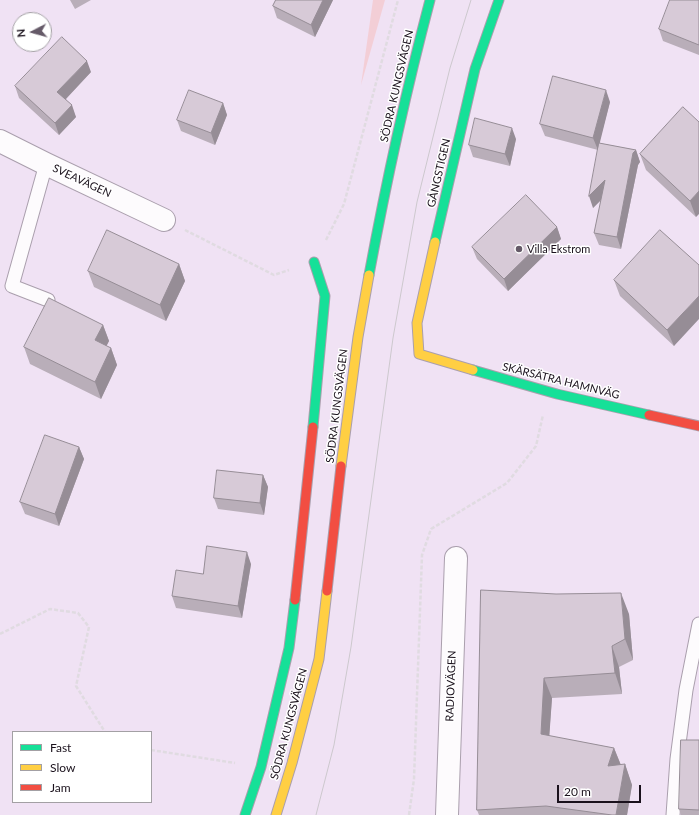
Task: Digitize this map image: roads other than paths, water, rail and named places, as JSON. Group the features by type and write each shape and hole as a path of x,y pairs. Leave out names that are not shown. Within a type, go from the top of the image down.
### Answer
{"street":[{"name":"SÖDRA KUNGSVÄGEN","path":"276,815 292,763 318,659 338,487 358,337 377,233 414,60 430,0"},
{"name":"GÅNGSTIGEN","path":"419,354 417,323 475,69 499,0"},
{"name":"SVEAVÄGEN","path":"0,141 164,220"},
{"name":"SÖDRA KUNGSVÄGEN","path":"245,815 261,767 289,648 309,473 325,296 314,262"},
{"name":"SKÄRSÄTRA HAMNVÄG","path":"419,354 558,394 699,426"},
{"name":"RADIOVÄGEN","path":"447,815 456,558"}],"lane":[{"path":"46,164 12,286 48,300"},
{"path":"673,815 677,759 685,697 699,624"}],"tram line":[{"path":"316,815 334,745 351,647 393,338 417,202 450,68 471,0"}],"place":[{"name":"Villa Ekstrom","path":"519,249"}]}
